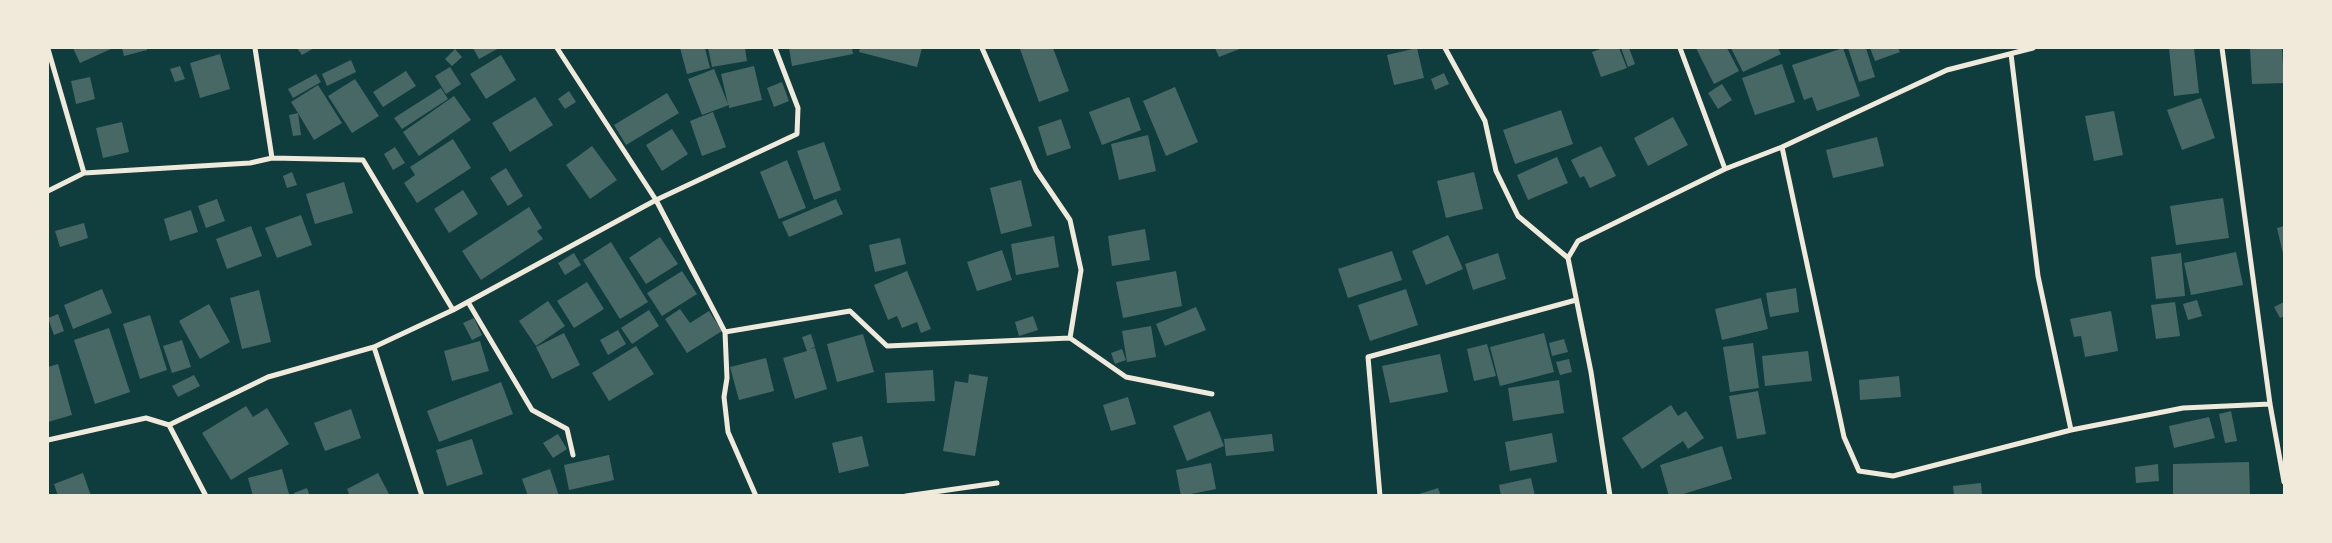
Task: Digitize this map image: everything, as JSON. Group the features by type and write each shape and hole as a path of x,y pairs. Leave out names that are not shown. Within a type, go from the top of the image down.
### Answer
{"street":[{"path":"255,48 272,158"},
{"path":"557,48 656,200 725,332 727,378 724,396 728,432 756,496"},
{"path":"48,440 146,418 169,425 268,376 374,347 453,310 656,200 796,134 798,108 775,48"},
{"path":"982,48 1036,170 1070,220 1081,270 1070,338"},
{"path":"1445,48 1485,121 1496,171 1518,216 1568,258 1591,372 1610,496"},
{"path":"1680,48 1725,169"},
{"path":"1568,258 1578,242 1725,169 1782,147 1948,70 2033,48"},
{"path":"2222,48 2270,404 2284,482"},
{"path":"48,49 84,173"},
{"path":"2011,54 2038,276 2071,430"},
{"path":"1782,147 1844,437 1859,471 1893,476 2071,430 2183,408 2270,404"},
{"path":"48,191 84,173 250,163 272,158 363,160 453,310"},
{"path":"1380,496 1368,357 1576,300"},
{"path":"468,302 532,410 567,429 573,456"},
{"path":"725,332 850,311 887,346 1070,338 1126,377 1212,394"},
{"path":"374,347 422,496"},
{"path":"169,425 206,496"},
{"path":"906,496 997,483"}],"building":[{"path":"73,48 113,48 80,63"},
{"path":"122,48 147,48 147,50 124,56"},
{"path":"297,48 314,48 302,55"},
{"path":"473,48 499,48 479,59"},
{"path":"680,48 705,48 710,68 687,74"},
{"path":"708,48 745,48 747,61 712,67"},
{"path":"789,48 852,48 853,54 792,66"},
{"path":"860,48 922,48 917,67 859,52"},
{"path":"1053,48 1069,91 1039,102 1020,49"},
{"path":"1215,48 1242,48 1219,57"},
{"path":"1417,48 1424,78 1394,85 1387,55"},
{"path":"1603,48 1619,48 1627,68 1601,77 1592,52"},
{"path":"1621,48 1629,48 1635,64 1628,67"},
{"path":"1696,48 1727,48 1739,71 1714,84"},
{"path":"1731,48 1778,48 1781,54 1743,72"},
{"path":"1843,48 1860,96 1817,111 1812,97 1804,100 1792,65"},
{"path":"1848,48 1866,48 1875,77 1859,82"},
{"path":"1870,48 1898,48 1900,52 1875,61"},
{"path":"2169,48 2194,48 2199,93 2174,96"},
{"path":"2250,48 2282,48 2284,83 2252,84"},
{"path":"455,49 462,57 452,66 445,59"},
{"path":"220,54 230,89 200,98 190,63"},
{"path":"501,55 516,80 486,99 470,74"},
{"path":"351,60 356,72 327,86 322,74"},
{"path":"1782,64 1795,102 1755,115 1742,78"},
{"path":"180,66 185,79 175,82 170,69"},
{"path":"754,66 762,100 729,108 729,105 702,115 688,79 714,69 728,104 721,74"},
{"path":"450,67 461,84 446,94 435,76"},
{"path":"406,71 416,86 383,107 373,92"},
{"path":"1444,73 1449,84 1435,90 1431,79"},
{"path":"316,74 321,82 293,98 288,89"},
{"path":"90,77 95,99 76,104 71,81"},
{"path":"355,79 379,116 352,133 328,96"},
{"path":"782,82 789,101 774,107 767,88"},
{"path":"1722,84 1732,100 1718,109 1708,93"},
{"path":"318,85 342,123 314,140 291,102"},
{"path":"1175,87 1198,142 1166,156 1143,101"},
{"path":"441,88 448,99 402,129 394,118"},
{"path":"569,91 576,102 565,109 558,99"},
{"path":"667,93 679,113 626,145 614,125"},
{"path":"454,96 471,120 419,156 403,132"},
{"path":"535,97 553,125 510,152 492,123"},
{"path":"1129,97 1141,130 1102,145 1089,112"},
{"path":"2201,98 2215,138 2182,150 2167,110"},
{"path":"1561,110 1573,144 1515,164 1503,130"},
{"path":"2114,111 2123,155 2094,161 2085,116"},
{"path":"713,112 726,147 702,156 690,121"},
{"path":"298,113 301,135 293,136 289,115"},
{"path":"1673,117 1688,145 1648,166 1634,138"},
{"path":"1061,119 1071,148 1047,156 1038,127"},
{"path":"122,122 129,152 103,158 96,128"},
{"path":"672,129 688,154 662,171 646,145"},
{"path":"1148,135 1156,171 1119,180 1111,144"},
{"path":"1877,137 1884,166 1833,178 1826,150"},
{"path":"453,139 471,168 417,203 404,183 415,175 410,167"},
{"path":"824,142 841,190 814,200 797,151"},
{"path":"592,146 617,180 590,199 566,165"},
{"path":"1601,146 1616,176 1590,188 1584,176 1580,178 1571,160"},
{"path":"395,147 405,163 393,170 384,154"},
{"path":"1557,157 1568,183 1528,200 1517,175"},
{"path":"787,160 806,208 779,219 760,172"},
{"path":"506,168 523,196 508,206 490,178"},
{"path":"292,172 297,185 287,188 283,176"},
{"path":"1474,172 1483,209 1446,218 1437,181"},
{"path":"1021,180 1032,226 1001,234 990,188"},
{"path":"344,182 353,213 315,224 306,194"},
{"path":"463,190 478,214 449,233 434,209"},
{"path":"2223,198 2229,238 2176,245 2170,206"},
{"path":"217,199 225,221 206,228 198,206"},
{"path":"836,199 843,214 789,237 782,222"},
{"path":"529,207 542,228 537,231 543,239 481,280 462,251"},
{"path":"191,210 198,232 170,241 164,219"},
{"path":"301,215 312,245 277,258 265,228"},
{"path":"84,223 88,238 60,247 55,231"},
{"path":"251,226 262,256 227,269 216,239"},
{"path":"2284,226 2284,258 2277,228"},
{"path":"1145,229 1150,260 1112,266 1108,236"},
{"path":"1448,235 1463,269 1426,285 1412,251"},
{"path":"1054,236 1059,267 1016,275 1011,244"},
{"path":"660,237 678,264 646,284 629,258"},
{"path":"900,238 906,264 875,272 869,245"},
{"path":"611,242 648,302 620,319 583,260"},
{"path":"1002,250 1012,280 977,291 967,262"},
{"path":"1392,251 1402,280 1348,298 1338,269"},
{"path":"2236,252 2243,285 2191,295 2184,263"},
{"path":"574,253 581,265 565,275 558,263"},
{"path":"1498,253 1506,279 1473,290 1465,264"},
{"path":"2181,253 2185,296 2156,299 2151,257"},
{"path":"682,271 697,294 662,316 647,293"},
{"path":"907,271 931,329 921,333 917,322 902,328 897,316 888,320 874,285"},
{"path":"1176,271 1182,306 1123,318 1116,282"},
{"path":"587,282 604,309 574,328 557,301"},
{"path":"1796,288 1799,312 1770,317 1766,293"},
{"path":"102,289 112,313 73,329 64,305"},
{"path":"1406,289 1418,325 1370,341 1358,305"},
{"path":"259,290 271,342 242,349 230,298"},
{"path":"1761,298 1768,329 1722,340 1715,309"},
{"path":"2197,300 2202,316 2188,320 2183,304"},
{"path":"548,301 565,326 536,346 519,321"},
{"path":"2175,302 2180,336 2156,339 2151,305"},
{"path":"2284,302 2284,316 2280,318 2274,307"},
{"path":"209,304 230,342 200,359 179,321"},
{"path":"1196,307 1206,330 1165,346 1156,324"},
{"path":"680,309 690,323 709,311 722,331 687,353 665,319"},
{"path":"649,310 659,326 632,344 621,328"},
{"path":"2111,311 2118,351 2085,357 2081,336 2074,337 2070,319"},
{"path":"58,314 64,331 54,335 48,318"},
{"path":"150,315 167,370 140,379 123,324"},
{"path":"1033,316 1038,330 1019,336 1015,322"},
{"path":"474,318 482,335 472,340 463,323"},
{"path":"1151,326 1156,357 1127,362 1122,331"},
{"path":"109,328 130,392 95,404 74,340"},
{"path":"618,330 626,344 608,355 600,340"},
{"path":"564,333 580,365 552,379 536,347"},
{"path":"1544,333 1554,372 1500,386 1490,347"},
{"path":"811,334 815,347 809,349 815,348 827,389 795,399 783,358 807,351 802,337"},
{"path":"863,334 874,372 837,382 827,344"},
{"path":"1564,339 1568,352 1552,356 1549,343"},
{"path":"182,340 191,367 172,373 163,346"},
{"path":"480,341 489,371 452,381 444,351"},
{"path":"1753,343 1759,388 1730,392 1723,347"},
{"path":"1487,344 1496,376 1474,381 1467,349"},
{"path":"636,346 654,374 609,401 592,373"},
{"path":"1122,349 1126,360 1115,364 1111,353"},
{"path":"1808,351 1812,381 1765,386 1762,356"},
{"path":"1440,354 1448,392 1390,403 1382,366"},
{"path":"766,358 774,391 739,400 730,367"},
{"path":"1569,359 1572,372 1560,375 1556,362"},
{"path":"58,364 72,415 48,422 48,367"},
{"path":"933,370 935,401 887,403 885,373"},
{"path":"969,374 988,377 975,456 943,451 955,381 968,383"},
{"path":"194,375 200,386 178,397 172,386"},
{"path":"1899,376 1901,397 1860,400 1859,380"},
{"path":"1559,380 1564,413 1513,421 1508,388"},
{"path":"501,382 513,414 439,442 427,411"},
{"path":"1758,391 1766,434 1737,439 1729,396"},
{"path":"1128,397 1136,424 1111,431 1103,405"},
{"path":"1671,405 1678,416 1686,411 1704,438 1688,449 1683,441 1642,469 1622,438"},
{"path":"246,406 253,417 267,408 289,444 231,480 202,433"},
{"path":"351,409 361,438 325,451 314,423"},
{"path":"1210,411 1224,446 1187,461 1173,426"},
{"path":"2231,411 2237,441 2225,443 2219,414"},
{"path":"2209,417 2215,438 2174,448 2169,426"},
{"path":"1552,433 1557,462 1510,471 1505,442"},
{"path":"558,434 567,449 553,458 543,443"},
{"path":"1272,434 1274,451 1226,456 1224,439"},
{"path":"862,436 869,466 839,473 832,443"},
{"path":"472,439 483,474 447,486 436,450"},
{"path":"1722,446 1732,479 1677,496 1669,496 1660,465"},
{"path":"609,455 614,480 569,490 564,465"},
{"path":"2249,462 2250,496 2173,496 2173,464"},
{"path":"1211,463 1216,489 1181,496 1176,470"},
{"path":"2158,464 2159,481 2136,483 2135,467"},
{"path":"282,469 289,494 253,496 248,478"},
{"path":"550,469 559,496 528,496 522,479"},
{"path":"83,473 91,496 58,496 54,484"},
{"path":"378,473 390,496 350,496 347,489"},
{"path":"1531,478 1535,496 1501,496 1499,485"},
{"path":"1981,483 1982,496 1954,496 1953,486"},
{"path":"307,488 310,496 295,496 294,493"},
{"path":"1438,488 1441,496 1416,496 1416,495"}]}
